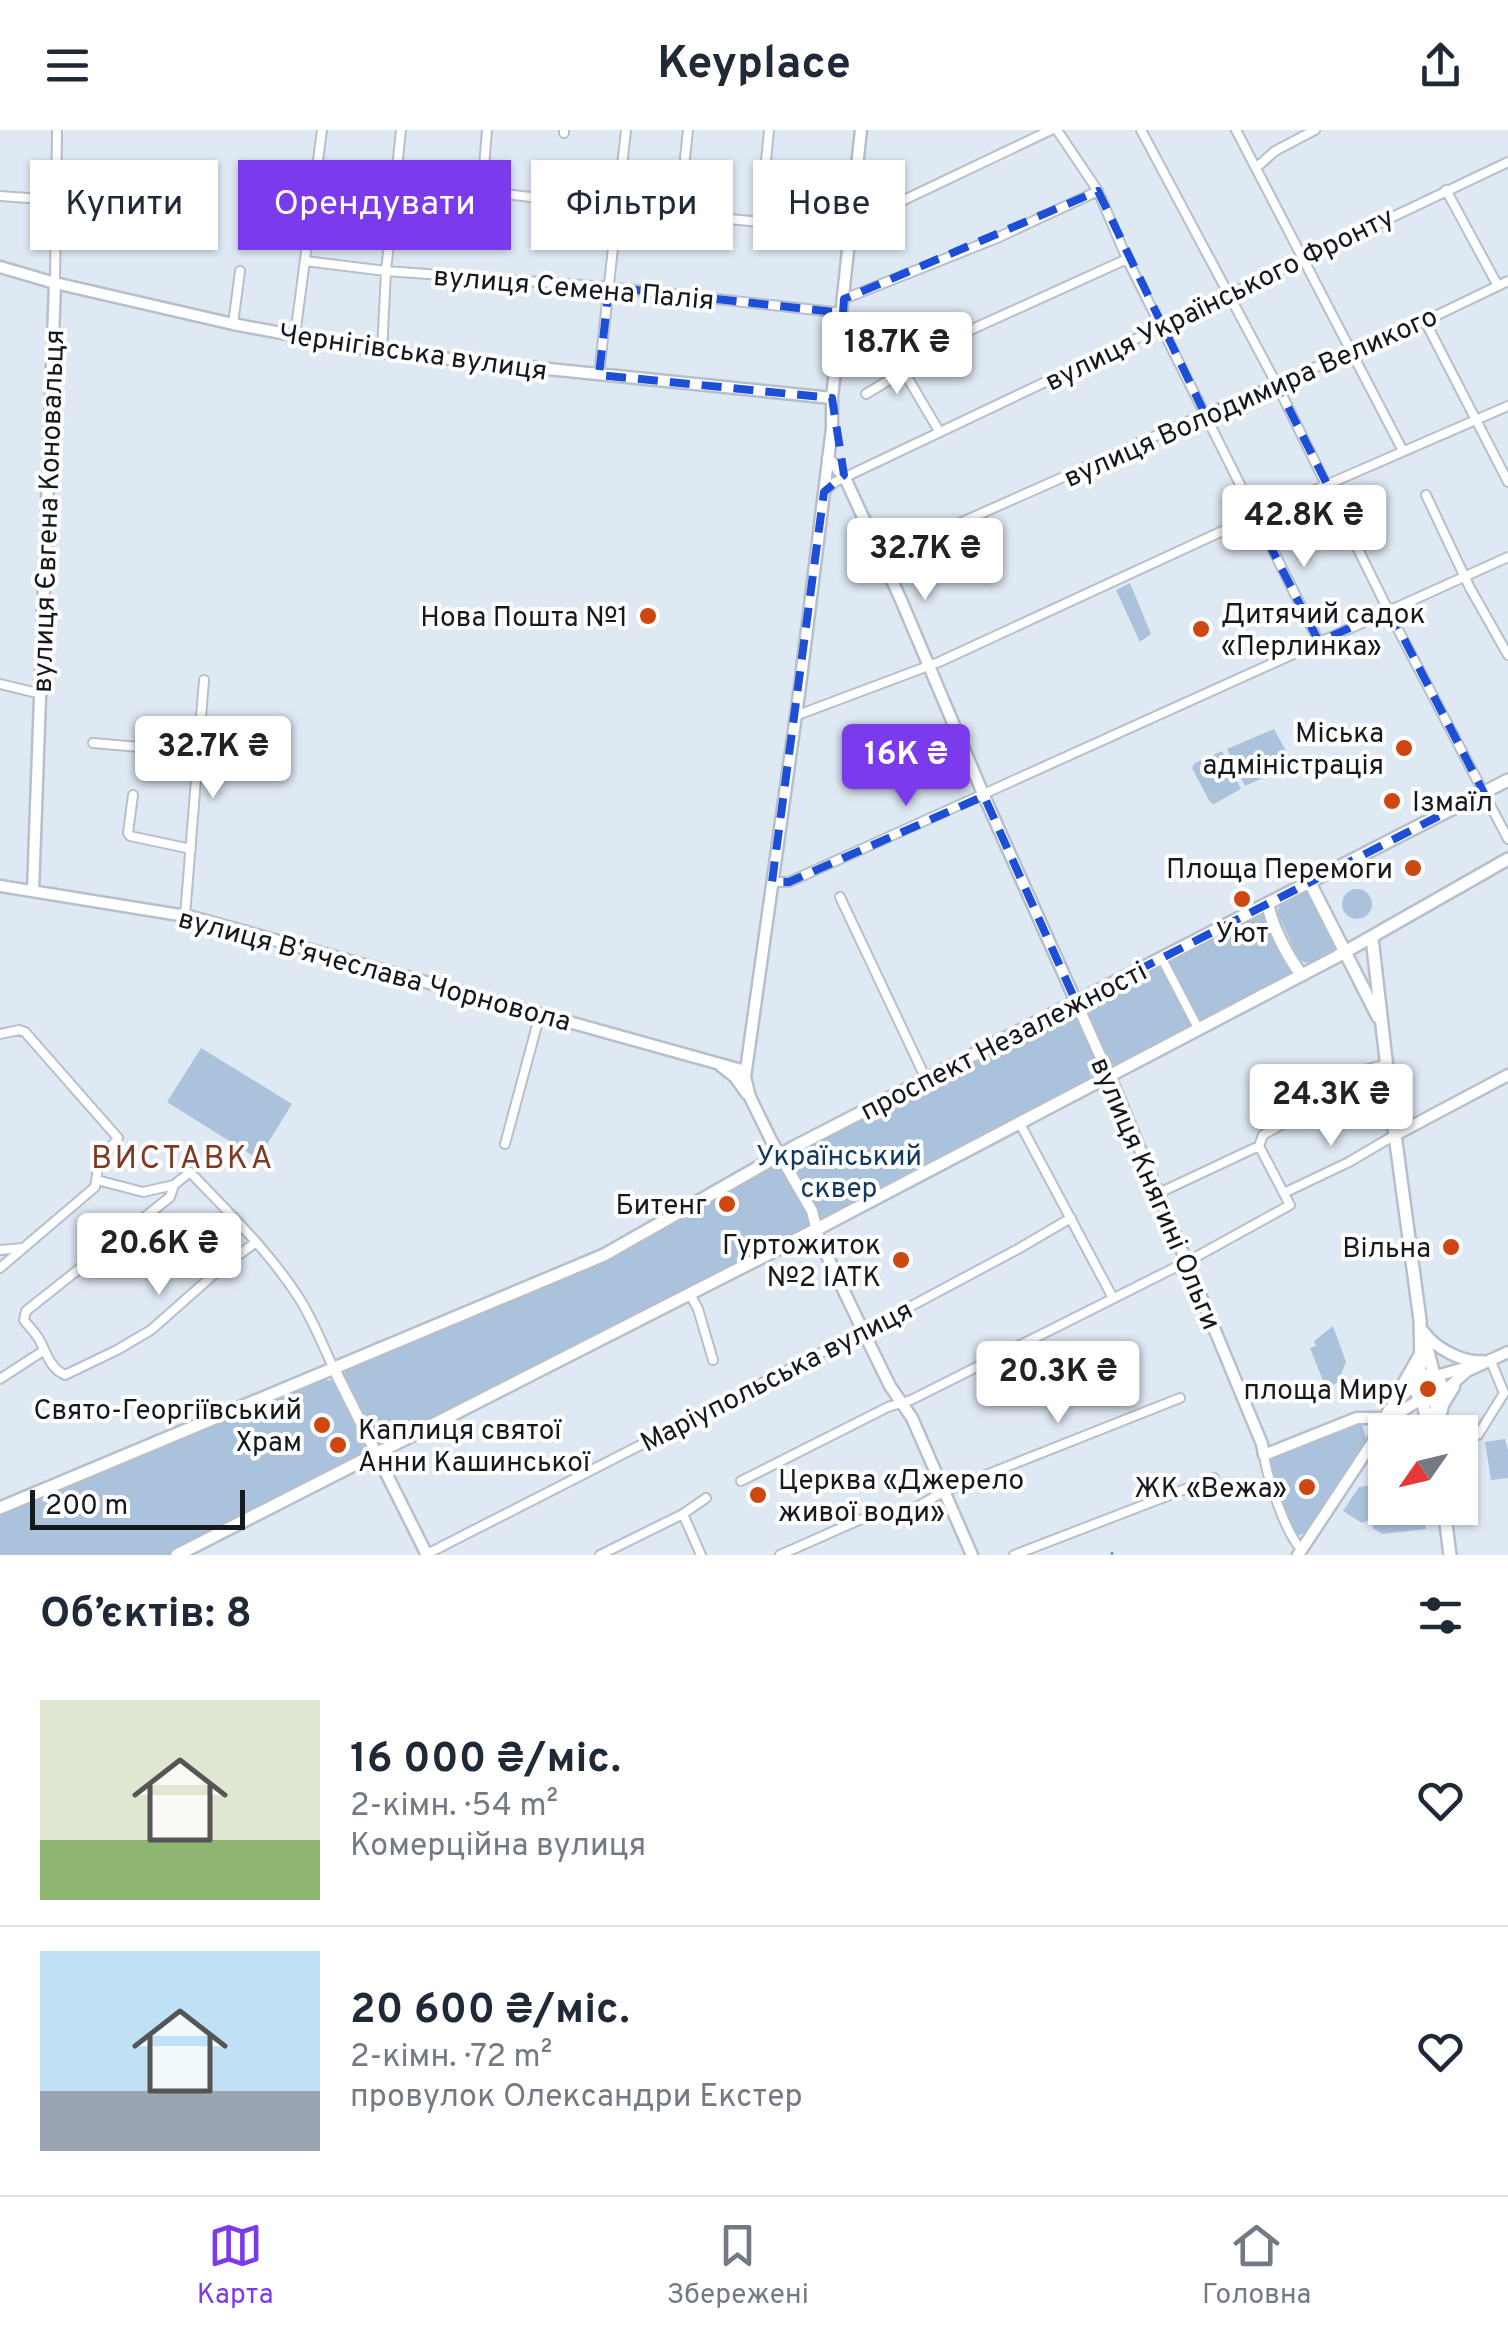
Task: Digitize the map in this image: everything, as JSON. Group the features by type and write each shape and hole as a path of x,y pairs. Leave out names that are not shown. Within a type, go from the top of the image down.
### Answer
{"main road":[{"name":"проспект Незалежності","path":"0,1508 604,1255 780,1156 1508,780"},
{"path":"177,1555 817,1229 1372,938 1508,859"},
{"path":"1310,883 1382,1025"},
{"path":"1268,904 1294,966 1302,975"},
{"path":"1372,938 1421,1324 1435,1376 1441,1384 1435,1415"},
{"path":"1421,1324 1415,1392 1427,1415"},
{"path":"1417,1380 1424,1374 1435,1376"},
{"path":"1422,1399 1430,1401 1438,1396"},
{"path":"1446,1525 1450,1555"}],"street":[{"name":"вулиця Євгена Коновальця","path":"58,130 58,160"},
{"path":"320,160 322,130"},
{"path":"397,160 400,130"},
{"path":"485,160 487,130"},
{"path":"623,160 626,130"},
{"path":"685,158 688,130"},
{"path":"766,160 769,130"},
{"path":"859,160 862,130"},
{"path":"905,200 1054,130 1098,190 1127,259 1320,642"},
{"path":"1142,130 1508,839"},
{"path":"1236,130 1404,451"},
{"path":"1257,167 1286,144 1315,130"},
{"name":"вулиця Українського Фронту","path":"824,492 835,482 939,431 1508,162"},
{"path":"844,299 997,238 1098,190"},
{"path":"1446,190 1498,286"},
{"path":"0,196 30,198"},
{"name":"вулиця Євгена Коновальця","path":"34,891 55,250"},
{"path":"295,336 307,250"},
{"path":"382,352 388,250"},
{"path":"599,375 613,250"},
{"path":"845,478 834,446 832,398 849,250"},
{"path":"939,431 900,364 1127,259"},
{"name":"вулиця Семена Палія","path":"305,260 843,314"},
{"name":"Чернігівська вулиця","path":"0,266 54,283 233,324 382,352 832,398"},
{"path":"233,324 240,271"},
{"name":"вулиця Володимира Великого","path":"881,558 1508,281"},
{"path":"1425,320 1508,482"},
{"path":"866,394 904,372"},
{"path":"795,716 930,666 1255,516 1508,406"},
{"path":"832,428 746,1084 780,1156 812,1211 819,1239 884,1375 916,1426 972,1555"},
{"name":"вулиця Княгині Ольги","path":"828,458 845,478 1109,1075 1262,1444 1266,1469 1300,1552"},
{"path":"1426,495 1464,576 1508,655"},
{"path":"772,882 789,882 1508,558"},
{"path":"185,916 204,680"},
{"path":"0,684 41,694"},
{"path":"92,743 198,752"},
{"path":"134,795 130,836 191,849"},
{"name":"вулиця Вʼячеслава Чорновола","path":"0,886 185,916 745,1071"},
{"path":"840,897 926,1080"},
{"path":"1162,959 1198,1028"},
{"path":"505,1144 540,1014"},
{"path":"0,1034 25,1032 118,1138 100,1162 92,1189 0,1268"},
{"path":"714,1062 738,1056 750,1036"},
{"path":"714,1062 735,1078 753,1103"},
{"path":"1159,1193 1259,1146 1263,1135 1334,1093 1350,1077 1371,1067 1387,1065"},
{"path":"1284,1193 1508,1075"},
{"path":"1019,1122 1113,1298"},
{"path":"741,1481 1187,1261 1290,1205 1259,1146"},
{"path":"97,1180 143,1192 174,1185 190,1172 256,1242 300,1300 426,1555"},
{"path":"174,1185 170,1197 26,1311 24,1320 57,1372 65,1375 151,1330 220,1268 256,1242"},
{"name":"Маріупольська вулиця","path":"426,1555 863,1331 1071,1218"},
{"path":"0,1250 22,1248"},
{"path":"690,1294 714,1360"},
{"path":"1421,1324 1432,1341 1464,1360 1489,1360"},
{"path":"0,1379 43,1351"},
{"path":"1435,1376 1508,1352"},
{"path":"1389,1415 1420,1354"},
{"path":"1438,1396 1489,1360"},
{"path":"1478,1434 1504,1393 1489,1360"},
{"path":"1440,1415 1460,1377"},
{"path":"1389,1415 1417,1380"},
{"path":"780,1555 860,1520 918,1507 943,1492 1180,1398"},
{"path":"1393,1415 1422,1399"},
{"path":"1264,1456 1357,1418 1368,1418"},
{"path":"1300,1552 1368,1448"},
{"path":"1014,1555 1214,1478"},
{"path":"600,1555 706,1498"},
{"path":"682,1514 701,1555"}],"highlighted area":[{"path":"1098,191 1205,414 1276,383 1327,484 1255,516 1319,642 1389,610 1484,793 1076,1002 984,796 789,882 772,882 824,492 844,475 832,398 599,375 609,287 843,313 844,299"}],"green space":[{"path":"1130,583 1151,634 1140,642 1116,590"},
{"path":"1274,729 1293,764 1245,786 1227,749"},
{"path":"1222,751 1241,789 1214,804 1192,768"},
{"path":"1357,889 1368,893 1372,904 1368,915 1357,919 1346,915 1342,904 1346,893"},
{"path":"1301,893 1310,896 1336,949 1312,963 1298,958 1277,911 1282,902"},
{"path":"1262,913 1290,974 1203,1020 1197,1019 1170,960"},
{"path":"1158,967 1166,973 1191,1025 1116,1065 1110,1064 1084,1006"},
{"name":"Український сквер","path":"1072,1010 1094,1050 1096,1074 827,1218 818,1213 789,1162 791,1155"},
{"path":"201,1048 292,1104 258,1159 167,1102"},
{"path":"773,1165 782,1168 811,1218 805,1229 378,1447 345,1383 345,1372 351,1367 575,1273"},
{"path":"1333,1326 1346,1362 1337,1383 1326,1388 1310,1348"},
{"path":"321,1379 332,1381 337,1387 366,1451 363,1457 170,1555 0,1555 0,1513"},
{"path":"1358,1422 1366,1439 1304,1533 1297,1536 1268,1459"},
{"path":"1505,1439 1508,1478 1491,1480 1485,1442"},
{"path":"1368,1486 1368,1520 1362,1523 1343,1511 1359,1487"},
{"path":"1426,1525 1426,1529 1382,1534 1373,1528"}],"place":[{"name":"Нова Пошта №1","path":"648,616"},
{"name":"Дитячий садок «Перлинка»","path":"1201,629"},
{"name":"Міська адміністрація","path":"1404,748"},
{"name":"Ізмаїл","path":"1392,801"},
{"name":"Площа Перемоги","path":"1413,868"},
{"name":"Уют","path":"1242,899"},
{"name":"Битенг","path":"727,1204"},
{"name":"Вільна","path":"1451,1247"},
{"name":"Гуртожиток №2 ІАТК","path":"901,1260"},
{"name":"площа Миру","path":"1428,1389"},
{"name":"Свято-Георгіївський Храм","path":"322,1425"},
{"name":"Каплиця cвятої Анни Кашинської","path":"338,1445"},
{"name":"ЖК «Вежа»","path":"1307,1487"},
{"name":"Церква «Джерело живої води»","path":"758,1495"}],"district":[{"name":"ВИСТАВКА","path":"183,1157"}]}
